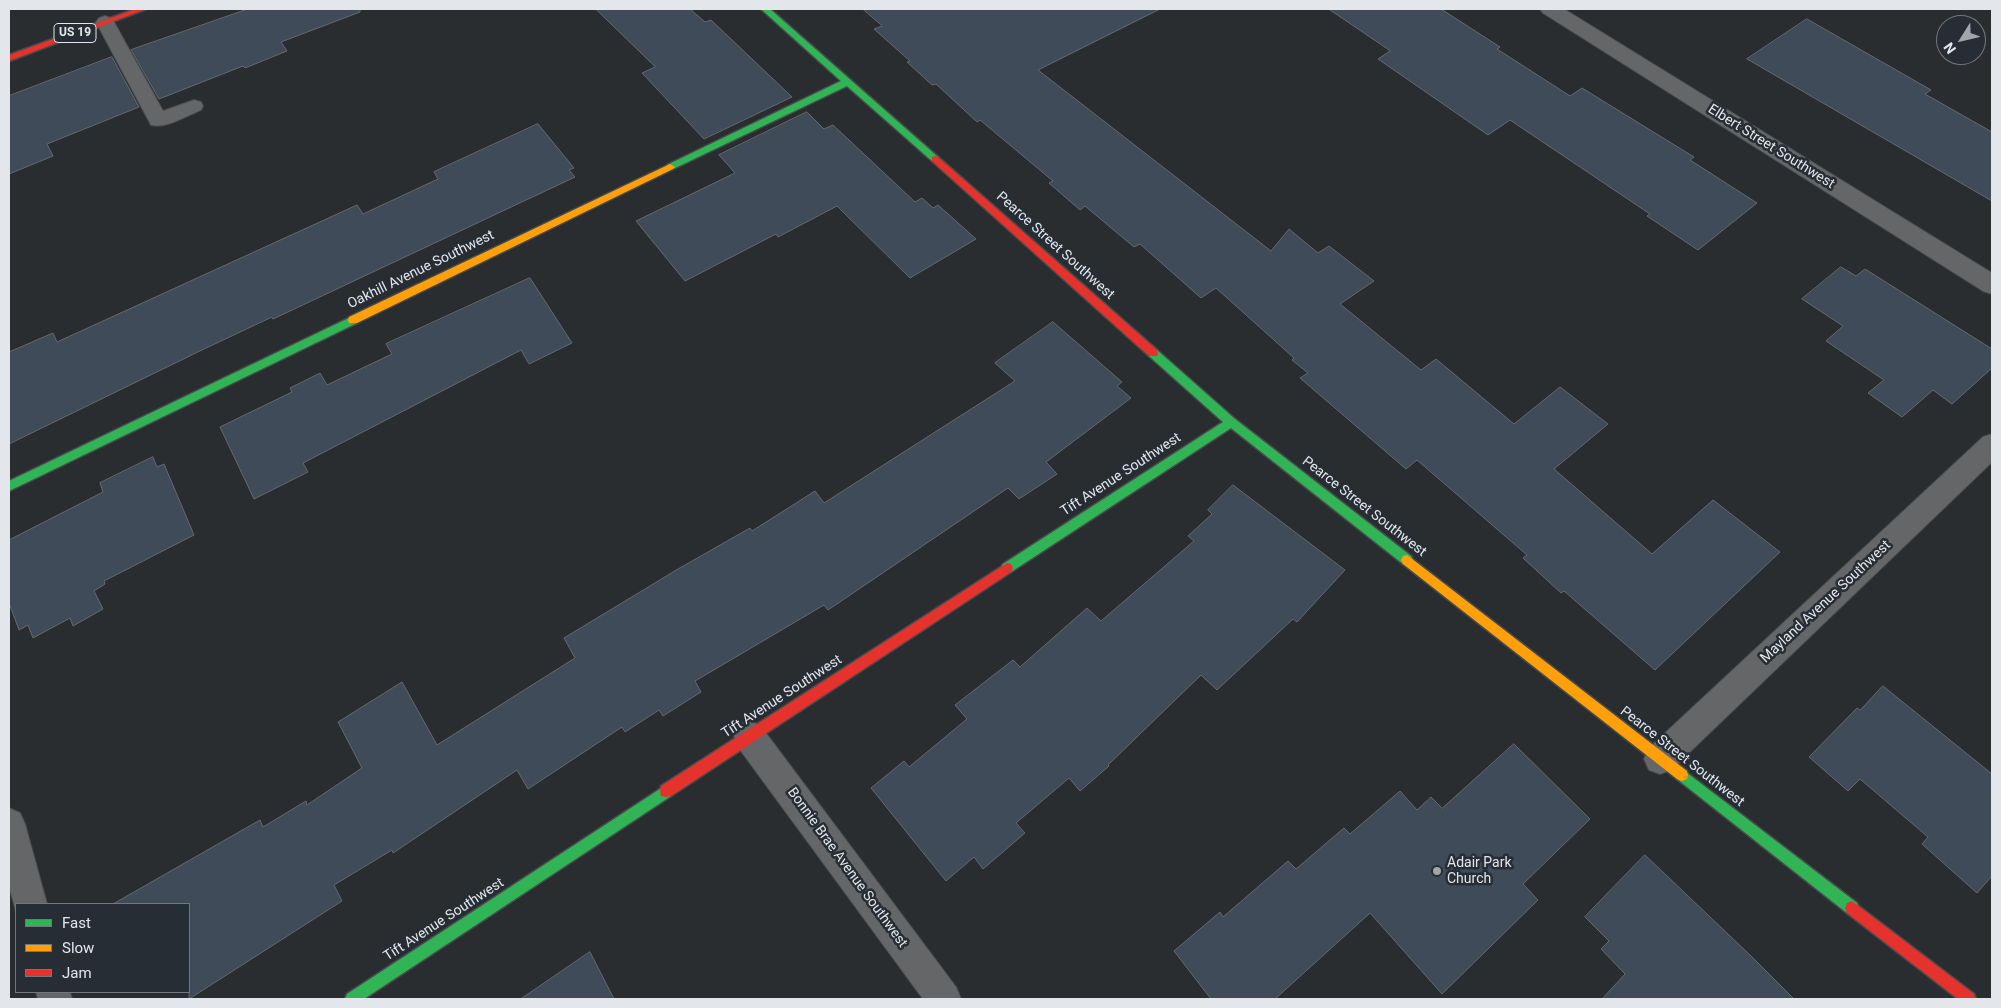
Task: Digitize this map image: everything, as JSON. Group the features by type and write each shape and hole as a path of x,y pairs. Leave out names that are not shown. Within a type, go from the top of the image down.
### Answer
{"street":[{"name":"US 19","path":"9,58 142,9"},
{"name":"Pearce Street Southwest","path":"765,9 1231,422 1968,999"},
{"name":"Elbert Street Southwest","path":"1550,9 1992,285"},
{"name":"Oakhill Avenue Southwest","path":"9,486 847,82"},
{"name":"Tift Avenue Southwest","path":"352,999 749,736 1231,422"},
{"name":"Mayland Avenue Southwest","path":"1660,759 1992,445"},
{"name":"Bonnie Brae Avenue Southwest","path":"749,736 944,999"},
{"path":"9,824 30,903"}],"lane":[{"path":"105,22 158,120 194,106"}],"building":[{"path":"248,9 360,9 360,12 281,42 287,51 159,99 131,50"},
{"path":"596,9 690,9 705,22 711,20 792,97 704,139 642,73 655,67"},
{"path":"863,9 1160,9 1038,70 1271,251 1289,229 1318,253 1329,246 1374,281 1340,304 1421,370 1436,359 1514,424 1560,387 1608,424 1554,469 1652,554 1713,500 1780,552 1655,670 1564,591 1561,593 1523,558 1527,555 1417,460 1406,469 1300,378 1308,373 1292,360 1294,358 1216,288 1201,298 1140,244 1134,247 1085,206 1080,210 1049,183 1053,181 980,120 977,122 936,84 932,85 907,62 910,61 874,29 882,26"},
{"path":"1329,9 1441,9 1500,47 1497,49 1570,96 1582,88 1694,157 1690,160 1757,203 1698,250 1647,216 1650,214 1510,120 1488,135 1378,59 1390,51"},
{"path":"1807,19 1931,90 1925,94 1992,132 1992,201 1747,59"},
{"path":"112,57 139,107 47,144 53,156 9,174 9,96"},
{"path":"807,112 824,129 833,125 915,202 922,198 933,208 938,205 976,239 910,278 837,206 778,237 776,234 685,281 636,221 735,173 719,155"},
{"path":"538,124 574,168 569,170 575,177 273,319 272,317 204,349 9,444 9,352 53,333 57,342 357,205 363,214 438,179 434,172"},
{"path":"1841,267 1856,276 1865,269 1992,349 1992,368 1952,404 1933,390 1902,417 1868,393 1884,380 1826,341 1843,326 1802,299"},
{"path":"530,278 572,343 529,364 521,350 303,463 308,472 254,499 220,427 292,392 290,388 320,373 327,385 392,354 386,344"},
{"path":"1053,322 1122,382 1117,386 1131,398 1046,462 1057,474 1019,499 1008,488 828,610 824,605 695,681 701,692 663,716 659,710 625,732 622,727 528,789 517,770 393,853 392,850 334,885 342,901 189,999 190,903 115,903 260,820 263,827 306,801 307,805 362,768 338,722 402,682 437,745 575,658 564,638 750,528 752,531 815,491 824,503 1015,381 995,363"},
{"path":"153,457 157,467 164,464 194,535 104,581 105,584 94,591 103,609 73,626 70,618 33,638 28,625 19,630 9,603 9,540 103,492 100,483"},
{"path":"1233,485 1345,570 1297,622 1293,619 1217,690 1201,675 1109,766 1080,791 1069,778 1016,823 1025,833 983,869 974,857 946,881 871,788 904,761 909,767 967,719 955,705 1013,660 1020,667 1087,608 1101,621 1194,541 1188,536 1212,514 1208,510"},
{"path":"1883,686 1992,774 1992,876 1977,893 1922,844 1928,837 1860,779 1848,791 1809,757 1857,708 1860,710"},
{"name":"Adair Park Church","path":"1514,744 1590,819 1523,884 1538,900 1442,994 1370,913 1275,999 1211,999 1174,951 1220,912 1223,917 1288,861 1296,869 1344,828 1350,834 1400,791 1417,810 1431,797 1442,808"},
{"path":"1645,855 1794,999 1602,999 1625,974 1601,949 1609,941 1585,917"},
{"path":"590,952 614,999 521,999"}],"traffic: fast":[{"path":"765,9 935,159"},
{"path":"670,167 847,82"},
{"path":"9,486 353,320"},
{"path":"1153,353 1231,422 1407,560"},
{"path":"1007,568 1231,422"},
{"path":"1682,775 1852,908"},
{"path":"352,999 666,791"}],"traffic: slow":[{"path":"353,320 670,167"},
{"path":"1407,560 1682,775"}],"traffic: jam":[{"path":"9,58 142,9"},
{"path":"935,159 1153,353"},
{"path":"666,791 1007,568"},
{"path":"1852,908 1969,999"}],"place":[{"name":"Adair Park Church","path":"1437,871"}]}
